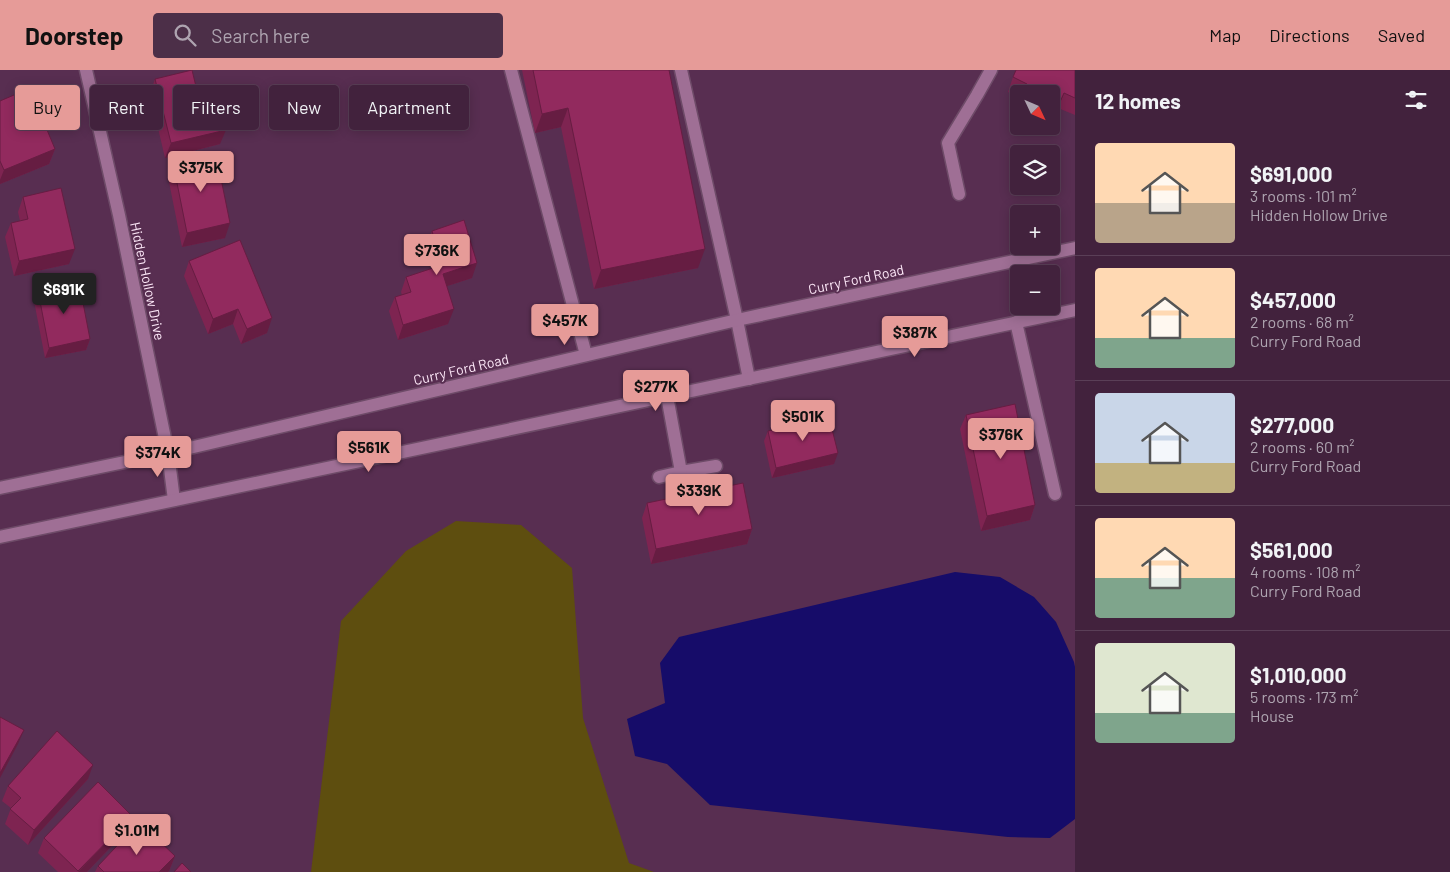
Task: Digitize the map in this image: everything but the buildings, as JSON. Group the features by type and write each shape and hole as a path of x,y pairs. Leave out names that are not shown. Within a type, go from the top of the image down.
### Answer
{"street":[{"name":"Hidden Hollow Drive","path":"86,70 119,215 168,453 174,500"},
{"path":"511,70 586,356"},
{"path":"681,70 749,379"},
{"path":"959,194 948,143 991,70"},
{"name":"Curry Ford Road","path":"0,488 168,453 737,320 1075,248"},
{"path":"0,537 1075,310"},
{"path":"1016,322 1055,494"},
{"path":"667,396 681,472"},
{"path":"659,477 716,466"}],"shaded area":[{"path":"456,521 521,525 572,568 583,718 629,863 654,872 311,872 341,621 406,551"},
{"path":"955,572 1000,577 1034,597 1056,622 1074,662 1075,819 1050,838 1008,837 710,805 667,764 635,756 627,719 665,703 660,663 679,637"}]}
